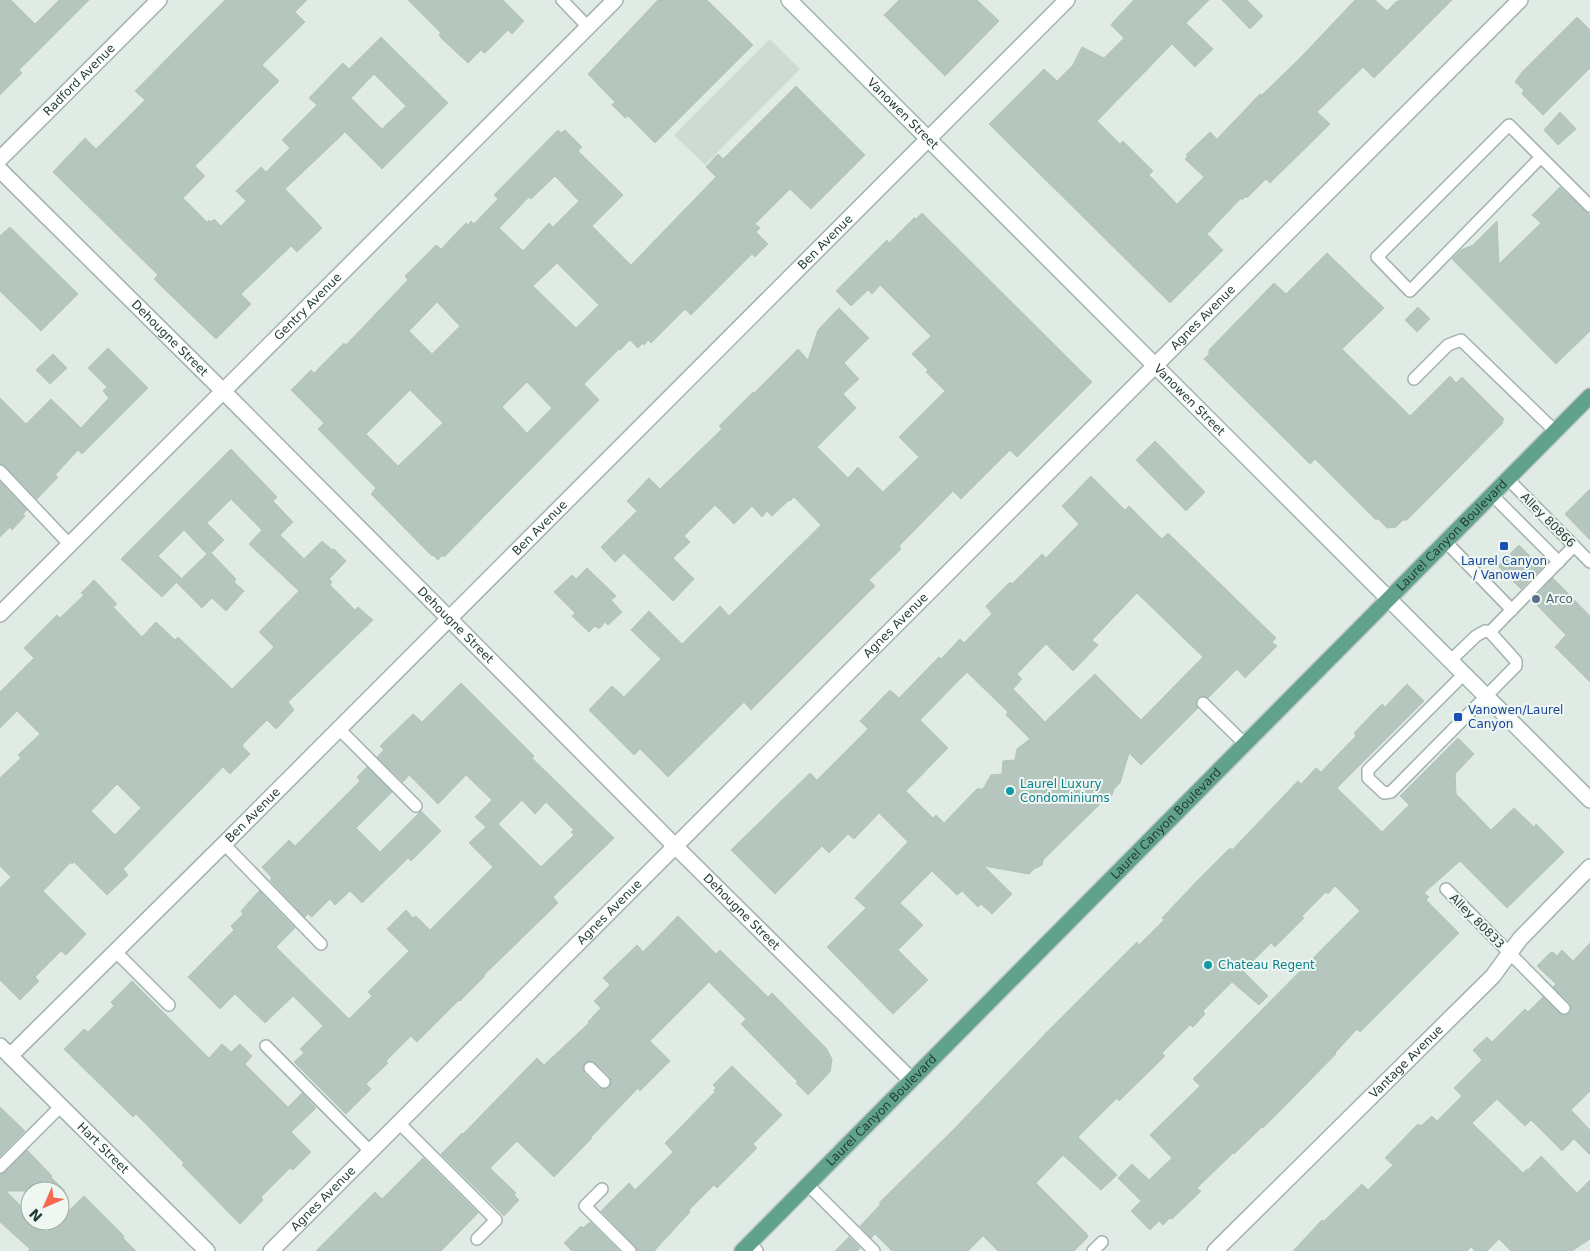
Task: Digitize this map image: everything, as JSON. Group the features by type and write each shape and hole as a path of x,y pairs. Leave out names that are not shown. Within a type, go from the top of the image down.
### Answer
{"main road":[{"name":"Laurel Canyon Boulevard","path":"750,1249 808,1185 911,1080 1590,396"}],"street":[{"name":"Radford Avenue","path":"0,159 159,0"},
{"name":"Gentry Avenue","path":"0,614 615,0"},
{"name":"Vanowen Street","path":"789,0 1590,800"},
{"name":"Ben Avenue","path":"5,1051 116,952 1067,0"},
{"name":"Agnes Avenue","path":"271,1251 1520,0"},
{"name":"Dehougne Street","path":"0,170 911,1080"},
{"name":"Vantage Avenue","path":"1215,1251 1493,976 1520,939 1590,867"},
{"name":"Hart Street","path":"5,1051 207,1251"}],"lane":[{"path":"562,0 588,27"},
{"path":"1542,157 1410,291 1377,257 1509,124 1542,157 1590,206"},
{"path":"1414,379 1448,345 1461,340 1555,431"},
{"path":"0,471 69,544"},
{"name":"Alley 80866","path":"1507,478 1590,562"},
{"path":"1491,494 1559,562"},
{"path":"1445,541 1512,610"},
{"path":"1450,661 1482,632 1490,632 1574,546"},
{"path":"1464,674 1368,770 1368,778 1384,793 1390,792 1516,666 1516,661 1490,632"},
{"path":"1203,703 1245,744"},
{"path":"339,729 416,806"},
{"path":"224,844 321,944"},
{"name":"Alley 80833","path":"1446,889 1564,1008"},
{"path":"116,952 169,1005"},
{"path":"266,1046 371,1152"},
{"path":"590,1068 604,1082"},
{"path":"0,1167 61,1106"},
{"path":"399,1124 496,1220 477,1239"},
{"path":"808,1185 874,1251"},
{"path":"602,1189 585,1206 630,1251"},
{"path":"1093,1251 1102,1242"}],"shaded area":[{"path":"770,39 800,69 705,165 674,135"}],"building":[{"path":"0,0 11,0 35,24 59,0 89,0 19,70 22,73 0,95"},
{"path":"225,0 307,0 295,12 305,22 262,65 279,81 195,166 205,176 183,198 207,222 209,220 211,222 214,219 221,226 246,201 236,191 261,167 266,172 290,148 282,140 317,105 309,98 343,63 349,69 381,37 448,103 382,169 345,132 285,189 322,228 297,252 291,246 241,294 251,304 216,339 154,279 158,275 53,172 85,138 96,149 145,100 135,91","holes":["374,74 406,106 382,129 351,98"]},
{"path":"408,0 503,0 524,21 512,34 508,30 486,52 484,53 481,50 468,63 441,38 439,34 441,33"},
{"path":"658,0 707,0 753,45 655,143 628,116 625,118 612,105 615,102 588,74"},
{"path":"899,0 977,0 999,21 945,76 884,15"},
{"path":"1134,0 1209,0 1186,23 1213,49 1195,67 1172,44 1097,121 1120,144 1123,141 1153,171 1149,175 1177,204 1204,177 1185,159 1188,156 1186,155 1210,132 1217,139 1260,94 1262,95 1302,56 1355,0 1375,0 1387,11 1396,2 1401,0 1452,0 1374,78 1363,67 1317,112 1330,124 1270,183 1266,179 1248,197 1242,200 1241,198 1207,234 1223,250 1170,303 989,124 1044,69 1057,81 1073,65 1082,47 1104,58 1124,38 1111,25"},
{"path":"1222,0 1247,0 1263,16 1250,29"},
{"path":"1577,17 1590,30 1590,68 1543,115 1522,94 1524,90 1515,82 1522,72"},
{"path":"796,86 865,155 811,209 790,189 755,224 760,228 756,232 768,244 755,257 752,254 691,315 685,309 651,343 648,340 638,348 630,340 619,349 584,384 599,400 444,557 442,555 438,560 432,556 371,494 376,488 318,429 324,423 291,390 311,370 314,373 344,343 346,345 408,280 405,276 436,245 441,249 466,223 468,225 471,221 474,224 498,199 494,195 558,130 561,133 565,130 582,147 578,151 623,195 592,226 631,265 716,177 706,167 718,154 723,159","holes":["555,176 579,201 553,227 549,223 523,251 499,228 529,197 531,199","557,263 599,305 576,328 533,286","437,302 460,326 432,354 409,331","527,382 552,408 527,433 502,407","410,390 443,423 398,466 366,434"]},
{"path":"1560,112 1576,129 1558,145 1544,130"},
{"path":"1560,187 1590,215 1590,331 1556,364 1452,259 1461,250 1473,245 1497,221 1499,264 1541,223 1532,215"},
{"path":"922,213 1092,382 1017,457 1010,450 961,499 953,491 899,546 901,549 869,580 875,586 751,710 744,702 668,777 640,749 634,755 589,710 612,686 624,697 661,659 631,630 649,611 682,644 720,606 729,616 821,525 794,497 772,516 767,511 762,517 752,506 734,524 715,505 684,536 690,542 673,558 694,579 673,601 624,553 615,562 601,547 637,511 627,501 649,478 660,489 722,429 719,426 798,349 808,360 818,330 839,308 869,338 844,363 859,379 843,394 856,408 817,447 848,478 858,467 883,492 919,457 899,437 945,391 926,372 928,370 912,354 931,336 880,285 872,294 868,290 851,306 836,291 887,240 889,243 914,218 916,219"},
{"path":"10,227 78,294 41,331 0,291 0,236"},
{"path":"1327,253 1384,308 1342,349 1410,416 1450,376 1456,383 1462,377 1504,419 1503,423 1407,520 1403,520 1396,527 1387,528 1378,519 1375,519 1315,459 1310,464 1204,359 1209,354 1209,350 1274,283 1286,294"},
{"path":"1418,307 1430,319 1417,332 1405,320"},
{"path":"108,348 148,388 82,454 78,450 55,475 58,477 37,499 5,466 0,464 0,398 26,424 51,399 81,428 109,398 103,391 107,387 88,368"},
{"path":"53,354 67,368 50,384 36,370"},
{"path":"1155,441 1205,492 1186,511 1136,460"},
{"path":"231,449 277,497 273,501 293,522 280,535 304,559 322,541 332,550 334,549 346,561 329,579 332,582 330,585 355,610 358,607 373,620 288,702 294,710 276,729 267,720 244,743 242,746 250,754 230,774 223,767 123,869 128,875 107,895 74,862 72,864 71,862 43,891 86,934 66,955 61,951 35,977 39,981 20,1000 0,980 0,888 11,877 0,866 0,778 21,758 18,755 40,734 17,711 0,728 0,692 34,658 24,648 57,615 60,618 84,595 81,593 94,580 117,604 113,607 142,637 156,622 175,640 178,637 232,689 274,647 259,632 299,591 249,544 262,530 231,499 207,523 224,540 211,553 236,579 234,582 244,591 226,611 212,598 202,608 177,583 207,554 184,530 158,556 181,578 162,597 121,559","holes":["117,784 141,808 115,835 91,811"]},
{"path":"1091,476 1125,510 1129,506 1162,539 1168,533 1276,638 1272,642 1277,646 1245,678 1237,669 1208,698 1204,696 1198,697 1196,702 1198,708 1141,765 1129,753 1120,783 1114,789 1112,795 1107,797 1043,860 1042,865 1029,874 984,866 1012,894 992,914 981,904 978,907 962,891 957,895 932,871 900,903 923,925 898,950 928,980 893,1014 827,947 866,908 855,898 908,842 879,813 854,839 848,834 829,853 822,846 775,894 731,850 810,773 817,780 868,729 860,721 890,690 899,698 939,657 941,659 960,639 964,643 992,614 986,606 1010,582 1012,584 1042,554 1046,558 1079,524 1062,506","holes":["1137,593 1203,657 1141,720 1095,674 1045,722 1013,689 1022,679 1017,674 1046,644 1073,671 1098,645 1092,640","967,672 1008,712 1006,715 1030,739 1017,749 1015,760 1003,761 1002,774 991,775 983,789 977,789 944,823 936,815 933,818 906,791 948,748 920,720"]},
{"path":"0,482 27,510 23,514 25,516 12,530 10,527 0,537"},
{"path":"1590,489 1590,540 1565,514"},
{"path":"1519,545 1542,568 1521,589 1498,566"},
{"path":"587,568 616,596 611,600 622,612 608,625 605,622 600,628 595,626 589,632 572,616 575,613 554,592 572,575 576,579"},
{"path":"1553,578 1590,616 1590,682 1555,647 1566,635 1532,600"},
{"path":"461,683 534,756 532,758 614,838 553,897 558,903 460,1001 417,1042 411,1036 386,1061 388,1063 366,1084 371,1089 346,1114 294,1062 304,1053 300,1049 323,1026 293,996 265,1023 235,994 220,1009 188,977 234,930 231,926 243,914 241,911 259,891 295,928 276,947 349,1019 372,996 368,992 409,951 387,929 406,910 413,918 416,916 430,930 493,867 469,843 486,827 475,817 492,800 466,775 438,804 409,775 403,782 377,757 384,750 380,746 413,714 422,722","holes":["522,800 535,814 546,802 574,830 571,832 574,835 541,867 498,824"]},
{"path":"1407,684 1424,701 1337,788 1382,832 1409,805 1400,796 1458,738 1474,754 1455,774 1456,794 1491,830 1514,808 1534,827 1536,824 1564,852 1507,908 1460,861 1424,893 1429,897 1426,900 1459,933 1360,1032 1357,1029 1336,1054 1263,1128 1233,1153 1197,1188 1201,1191 1172,1219 1170,1218 1163,1225 1159,1221 1150,1230 1131,1211 1141,1201 1118,1178 1132,1164 1149,1180 1172,1158 1150,1135 1200,1086 1193,1079 1360,911 1335,886 1328,894 1326,892 1302,916 1304,918 1275,947 1271,943 1243,971 1268,996 1259,1005 1232,982 1203,1011 1205,1014 1193,1027 1190,1025 1162,1053 1165,1056 1119,1101 1117,1098 1078,1137 1117,1175 1101,1190 1063,1155 1036,1183 1086,1233 1088,1237 1074,1251 998,1251 983,1236 968,1251 892,1251 875,1234 871,1238 860,1226 881,1204 879,1203 1137,942 1139,945 1164,920 1162,918 1198,880 1230,848 1232,850 1298,781 1301,784 1316,768 1321,772 1356,736 1354,733 1382,704 1385,707"},
{"path":"367,767 392,792 356,828 380,852 421,811 441,831 411,861 408,858 362,903 350,891 335,905 330,899 312,917 308,914 305,917 270,880 272,878 262,867 289,840 295,846 360,781 357,777"},
{"path":"678,916 716,954 720,950 768,997 772,993 826,1048 832,1059 830,1072 808,1095 796,1083 798,1082 741,1024 746,1019 709,982 650,1041 670,1061 640,1091 638,1088 554,1177 517,1141 490,1168 516,1193 514,1195 519,1200 504,1216 441,1154 537,1058 544,1065 589,1023 601,1008 594,1001 610,985 603,978 637,945 643,952","holes":["589,1061 595,1063 610,1077 611,1083 609,1088 599,1088 584,1073 583,1066"]},
{"path":"1590,943 1590,1091 1571,1110 1590,1130 1590,1155 1574,1139 1562,1151 1531,1120 1525,1126 1497,1099 1472,1123 1523,1173 1541,1156 1577,1193 1590,1180 1590,1239 1572,1251 1511,1251 1499,1239 1487,1251 1475,1251 1471,1247 1467,1251 1293,1251 1322,1220 1324,1221 1362,1184 1368,1190 1393,1165 1385,1158 1418,1124 1421,1126 1432,1116 1437,1121 1462,1096 1454,1088 1482,1060 1473,1050 1487,1037 1492,1042 1525,1009 1528,1012 1543,997 1562,1015 1570,1013 1570,1003 1553,987 1556,984 1537,966 1551,952 1557,956 1562,950 1573,961"},
{"path":"132,981 209,1058 222,1044 231,1052 240,1044 252,1056 245,1064 288,1107 302,1093 316,1108 291,1132 311,1152 293,1170 290,1168 261,1197 263,1200 240,1224 182,1165 184,1163 136,1114 133,1117 64,1049 84,1029 88,1032 114,1006 111,1002"},
{"path":"732,1066 782,1115 753,1144 757,1148 717,1188 714,1185 689,1210 690,1212 654,1251 637,1251 635,1246 601,1211 629,1183 635,1190 673,1152 665,1143 715,1092 716,1088 713,1085"},
{"path":"0,1107 25,1131 0,1156"},
{"path":"27,1150 55,1181 20,1181 20,1191 6,1191 20,1205 20,1231 70,1231 70,1210 84,1196 124,1236 123,1238 136,1251 28,1251 30,1249 0,1222 0,1174 5,1172"},
{"path":"423,1158 478,1213 441,1251 316,1251 375,1192 382,1199"},
{"path":"590,1222 619,1251 572,1251 564,1243 581,1226 583,1228"},
{"path":"849,1237 860,1248 858,1251 835,1251"}],"place":[{"name":"Laurel Canyon / Vanowen","path":"1504,546"},
{"name":"Arco","path":"1536,599"},
{"name":"Vanowen/Laurel Canyon","path":"1458,717"},
{"name":"Laurel Luxury Condominiums","path":"1010,791"},
{"name":"Chateau Regent","path":"1208,965"}]}
